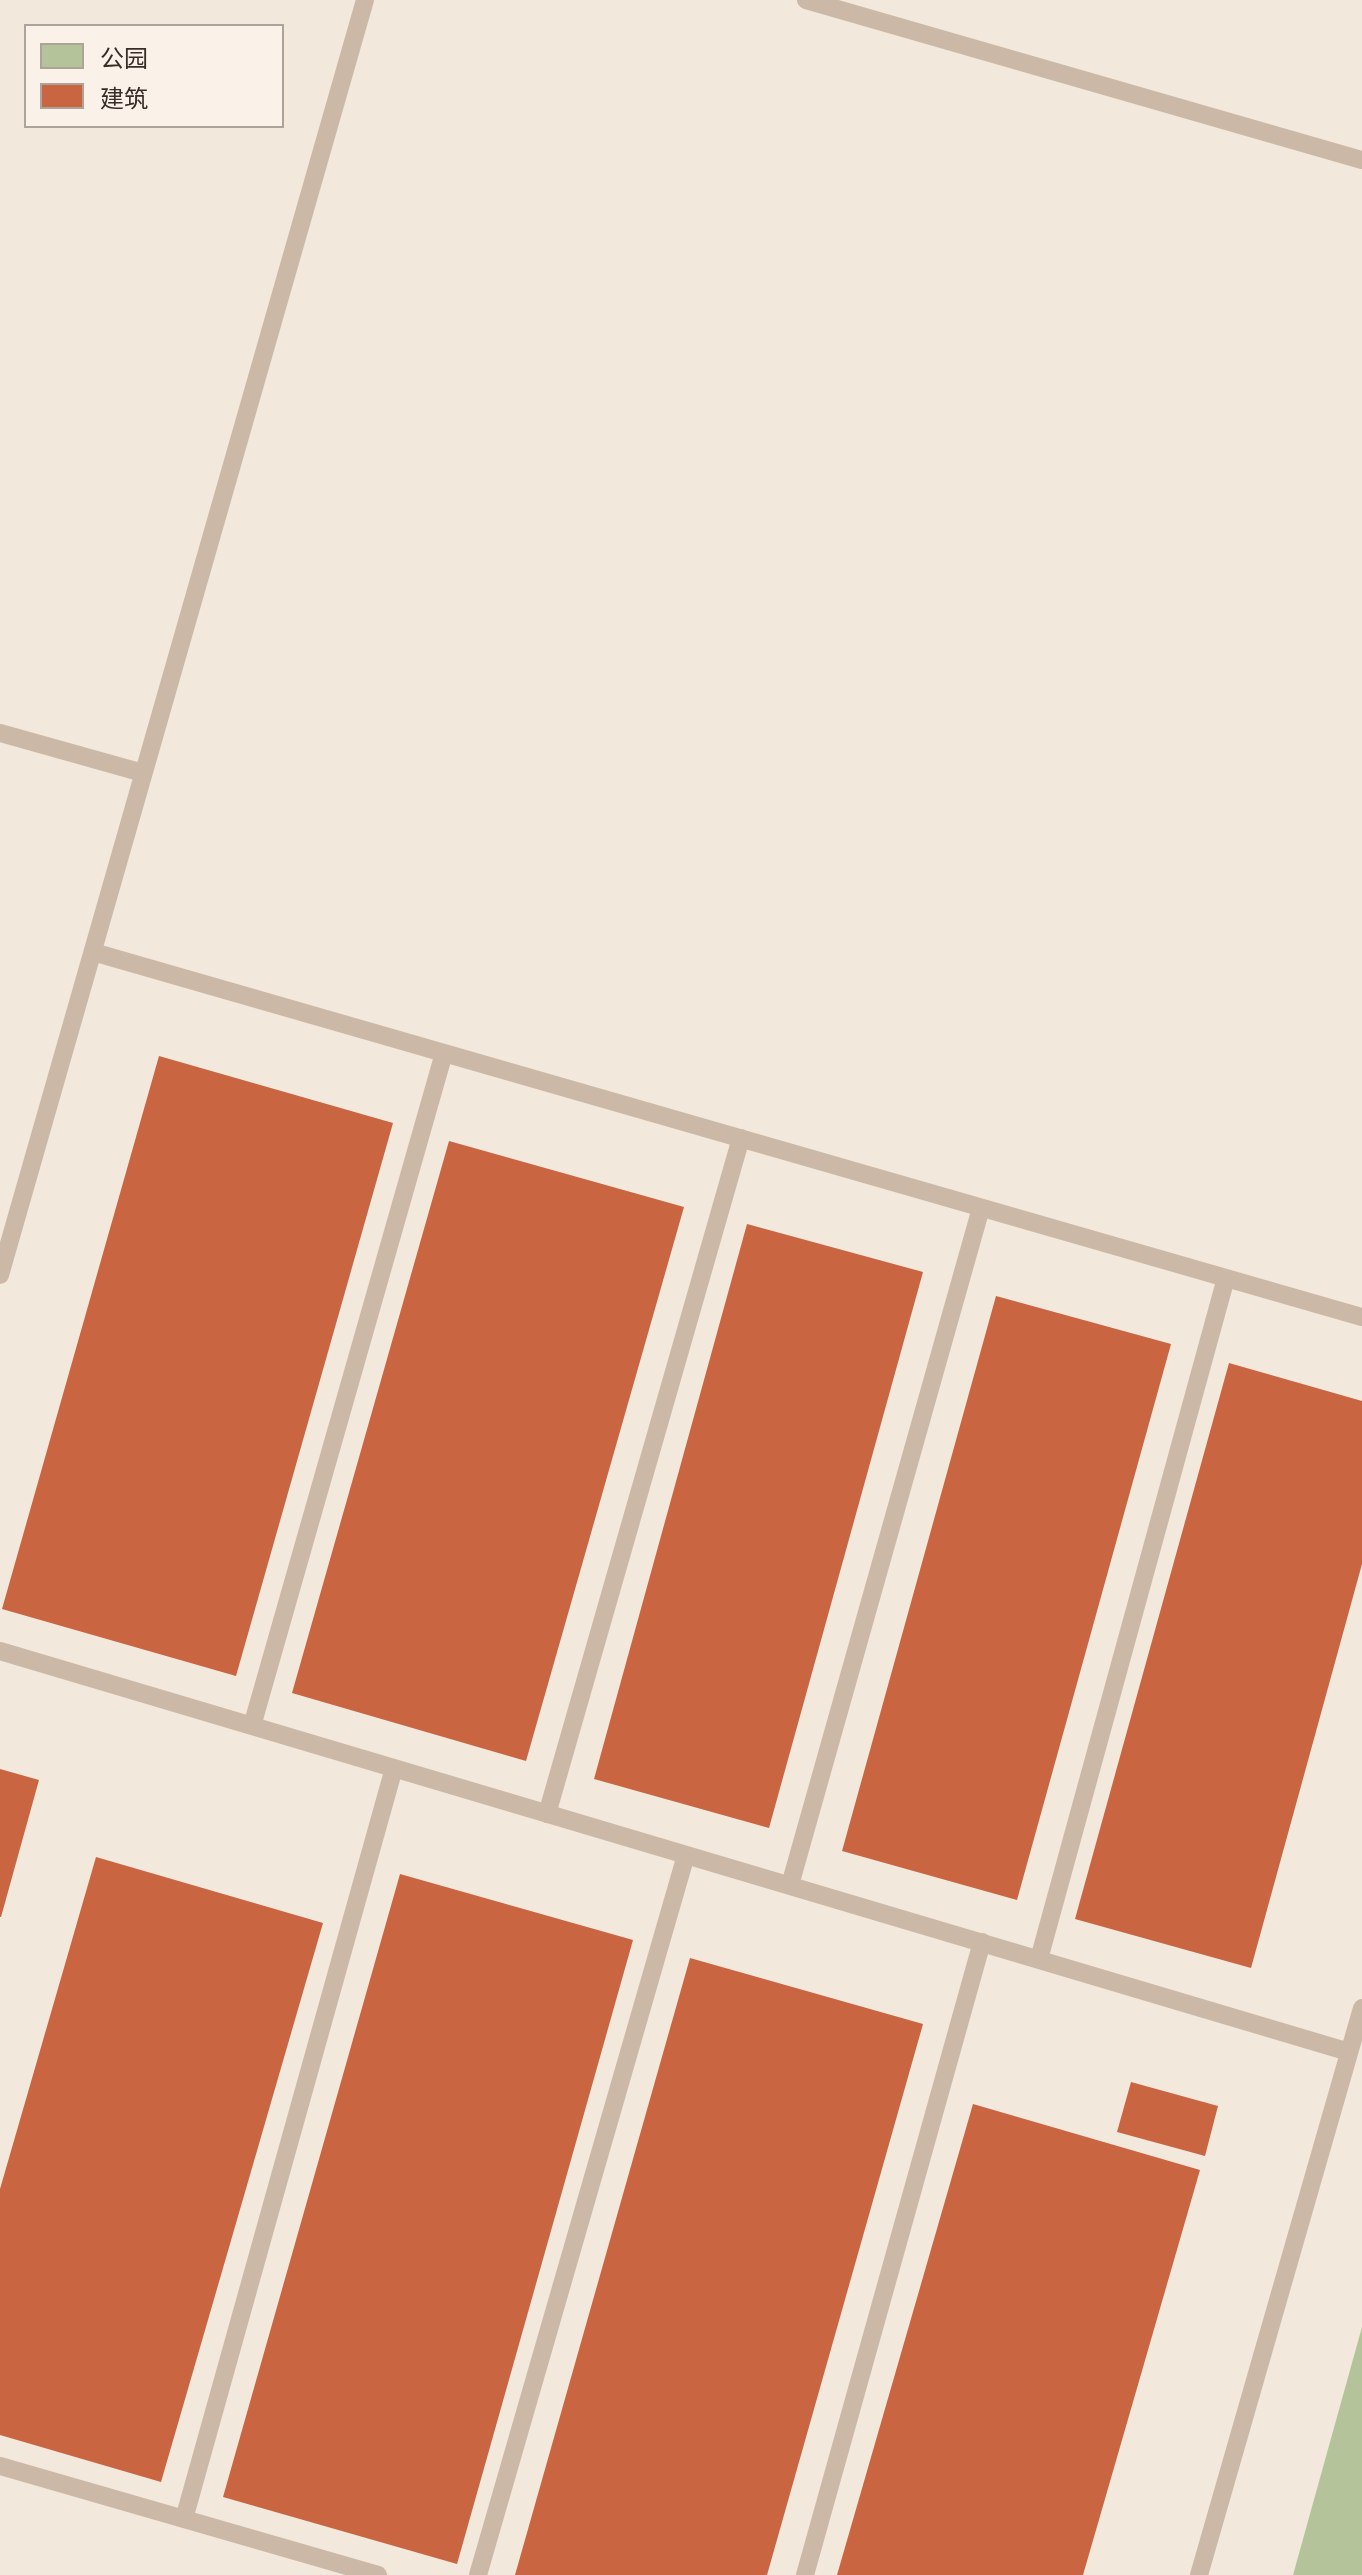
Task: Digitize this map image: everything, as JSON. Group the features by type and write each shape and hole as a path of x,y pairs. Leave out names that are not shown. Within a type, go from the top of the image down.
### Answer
{"lane":[{"path":"0,1275 365,0"},
{"path":"806,0 1362,160"},
{"path":"0,733 143,773"},
{"path":"93,952 1362,1317"},
{"path":"252,1726 444,1053"},
{"path":"547,1814 741,1138"},
{"path":"790,1885 981,1208"},
{"path":"1039,1959 1226,1278"},
{"path":"0,1651 1349,2052"},
{"path":"184,2519 394,1768"},
{"path":"478,2575 686,1855"},
{"path":"805,2575 982,1942"},
{"path":"1199,2575 1362,2008"},
{"path":"0,2466 378,2575"}],"green space":[{"path":"1362,2327 1362,2575 1293,2575"}],"building":[{"path":"159,1056 393,1123 236,1676 2,1609"},
{"path":"449,1141 684,1207 526,1761 292,1693"},
{"path":"747,1224 923,1272 769,1828 594,1779"},
{"path":"996,1296 1171,1344 1017,1900 842,1851"},
{"path":"1229,1363 1362,1401 1362,1564 1251,1968 1075,1919"},
{"path":"0,1769 39,1780 1,1917 0,1917"},
{"path":"96,1857 323,1923 161,2482 0,2435 0,2189"},
{"path":"400,1874 633,1940 457,2564 223,2497"},
{"path":"690,1958 923,2024 767,2575 515,2575"},
{"path":"1131,2082 1218,2106 1205,2156 1117,2132"},
{"path":"973,2104 1200,2170 1083,2575 837,2575"}]}
